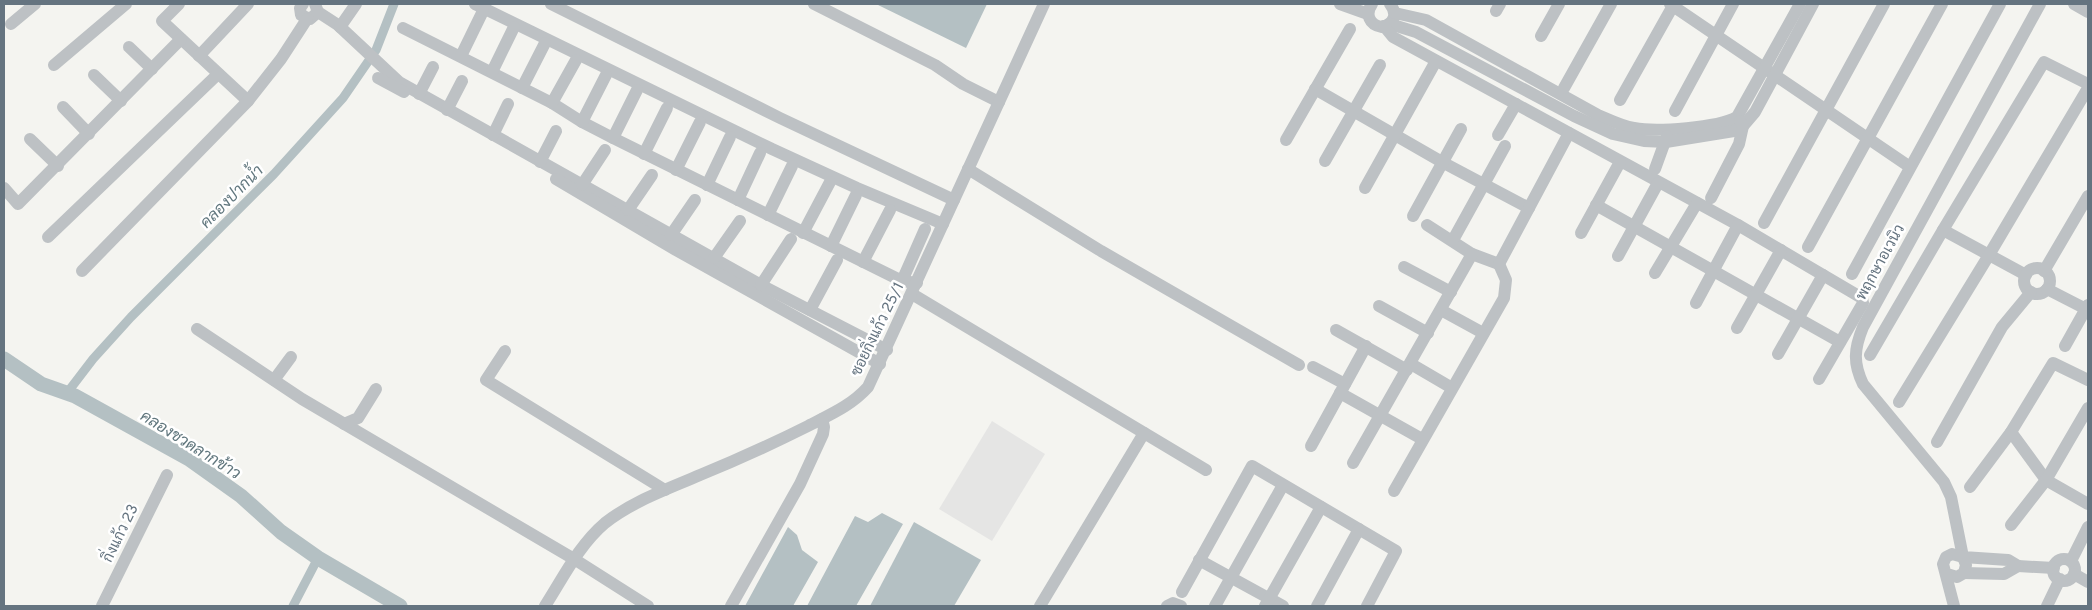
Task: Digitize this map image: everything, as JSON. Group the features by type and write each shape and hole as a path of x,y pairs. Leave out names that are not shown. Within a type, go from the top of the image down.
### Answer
{"street":[{"path":"11,24 35,4"},
{"path":"54,65 126,4"},
{"path":"178,4 162,21 248,101"},
{"path":"199,56 248,4"},
{"path":"303,4 300,12 313,12 339,26 399,82 761,284 886,350"},
{"path":"339,26 356,4"},
{"path":"551,4 780,118 954,200"},
{"path":"814,4 935,65 963,84 999,102"},
{"name":"ซอยกิ่งแก้ว 25/1","path":"545,606 574,559 604,524 635,504 746,456 822,419 857,399 868,387 1042,4"},
{"path":"1340,4 1370,9 1373,24 1390,17 1426,20 1613,134 1644,141 1667,136 1734,131 1763,68 1800,4"},
{"path":"1541,36 1559,4"},
{"path":"1564,88 1611,4"},
{"path":"1620,100 1672,4 1716,36 1910,167"},
{"path":"1675,111 1733,4"},
{"path":"1740,121 1755,112 1813,4"},
{"path":"1764,224 1884,4"},
{"path":"1808,247 1942,4"},
{"path":"1852,274 2000,4"},
{"name":"พฤกษาอเวนิว","path":"1963,557 1951,497 1944,482 1864,384 1857,371 1854,358 1856,344 1863,327 2040,4"},
{"path":"2074,4 2088,12"},
{"path":"460,56 479,7 772,149 857,188 943,224"},
{"path":"82,271 248,101 285,53 313,12"},
{"path":"1390,17 1439,44 1546,94"},
{"path":"1390,17 1393,37 1738,225 1862,298 1863,303 1819,378"},
{"path":"492,72 514,27"},
{"path":"403,28 552,103 612,138 902,281 1206,470"},
{"path":"1286,140 1350,29"},
{"path":"1439,44 1446,32"},
{"path":"4,188 18,204 58,166 181,39"},
{"path":"522,88 544,43"},
{"path":"129,47 152,69"},
{"path":"552,103 576,60"},
{"path":"1365,188 1436,61"},
{"path":"1870,354 1942,230 2044,62 2088,86 1989,255 1899,402"},
{"path":"1325,161 1380,65"},
{"path":"420,94 433,67"},
{"path":"48,237 218,74"},
{"path":"94,75 121,101"},
{"path":"582,122 606,75"},
{"path":"378,78 480,135 676,250 880,364"},
{"path":"447,110 462,81"},
{"path":"1315,89 1442,162 1529,208"},
{"path":"612,138 637,90"},
{"path":"493,134 508,104"},
{"path":"1453,240 1484,184 1516,104"},
{"path":"63,107 89,134"},
{"path":"644,154 667,108"},
{"path":"1711,198 1739,144 1740,121"},
{"path":"676,170 700,122"},
{"path":"1413,216 1461,128"},
{"path":"540,162 556,131"},
{"path":"1499,264 1569,133"},
{"path":"1655,169 1667,136"},
{"path":"707,185 730,137"},
{"path":"30,139 58,166"},
{"path":"582,185 605,150"},
{"path":"738,200 760,153"},
{"path":"1581,233 1620,162"},
{"path":"768,215 792,166"},
{"path":"968,169 1101,250 1299,365"},
{"path":"628,210 652,175"},
{"path":"803,233 830,182"},
{"path":"1618,256 1658,183"},
{"path":"831,246 856,195"},
{"path":"2044,271 2088,196"},
{"path":"671,234 695,200"},
{"path":"1655,273 1697,203"},
{"path":"1596,206 1840,342"},
{"path":"863,262 890,210"},
{"path":"714,258 740,221"},
{"path":"1394,491 1504,298 1506,290 1506,280 1499,264 1472,254 1427,225"},
{"path":"1696,303 1738,225"},
{"path":"902,281 925,229"},
{"path":"1942,230 2026,275"},
{"path":"761,284 791,239"},
{"path":"1737,328 1781,250"},
{"path":"1353,463 1472,254"},
{"path":"810,310 837,260"},
{"path":"1404,267 1451,292"},
{"path":"2036,268 2044,271 2049,277 2047,289 2040,294 2032,292 2026,287 2026,275 2036,268"},
{"path":"1778,354 1823,275"},
{"path":"2047,289 2087,307 2065,346"},
{"path":"1937,442 2002,327 2032,292"},
{"path":"1379,306 1428,333"},
{"path":"1441,310 1483,333"},
{"path":"197,329 344,424 574,559 648,606"},
{"path":"1336,330 1452,388"},
{"path":"1311,446 1366,346"},
{"path":"505,351 486,380 665,490"},
{"path":"274,380 291,357"},
{"path":"1970,487 2011,432 2053,362 2088,380"},
{"path":"1313,367 1381,416 1422,440"},
{"path":"344,424 358,418 376,389"},
{"path":"2011,525 2046,480 2088,408"},
{"path":"732,606 800,484 823,434 822,419"},
{"path":"2011,432 2046,480 2088,504"},
{"path":"1040,606 1144,433"},
{"path":"1182,592 1252,466 1396,552 1367,606"},
{"name":"กิ่งแก้ว 23","path":"102,606 167,475"},
{"path":"1215,606 1283,485"},
{"path":"1267,602 1321,507"},
{"path":"2071,561 2088,527"},
{"path":"1317,606 1359,529"},
{"path":"1953,602 1943,564 1949,555 1958,531"},
{"path":"1949,555 1956,554 1963,557 2008,560 2018,566 2054,568"},
{"path":"1953,602 1966,565 1963,557"},
{"path":"1199,560 1230,577 1267,602 1284,606"},
{"path":"2060,560 2071,561 2075,567 2074,574 2066,580 2060,580 2055,575 2054,568 2060,560"},
{"path":"1946,574 1953,577 1962,574 2004,574 2018,566"},
{"path":"2074,574 2088,582"},
{"path":"2047,606 2060,580"},
{"path":"1167,606 1172,602 1181,606"}],"shaded area":[{"path":"876,4 987,4 966,48"},
{"path":"992,421 1045,454 992,541 939,509"},
{"path":"882,513 903,524 856,606 807,606 855,516 868,522"},
{"path":"914,522 981,560 954,606 870,606"},
{"path":"788,527 797,535 802,550 818,562 793,606 745,606"}],"waterway":[{"name":"คลองปากน้ำ","path":"67,393 93,359 131,317 274,174 343,98 376,50 394,4"},
{"name":"คลองชวดลากข้าว","path":"4,359 41,384 75,396 189,459 241,496 281,532 318,558 400,606"},
{"path":"293,606 318,558"}]}
